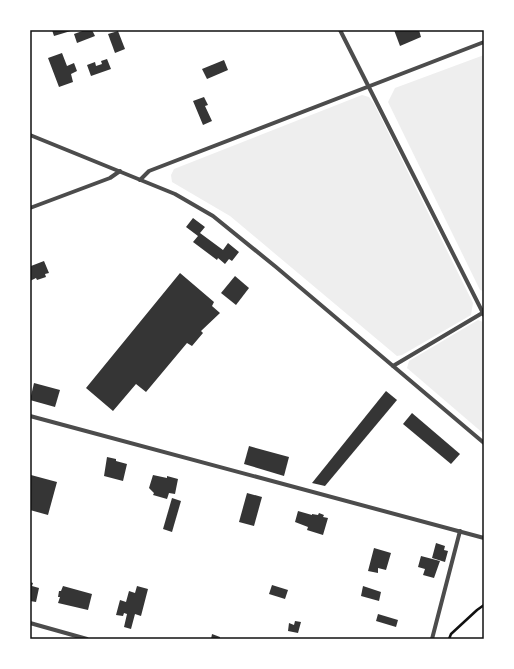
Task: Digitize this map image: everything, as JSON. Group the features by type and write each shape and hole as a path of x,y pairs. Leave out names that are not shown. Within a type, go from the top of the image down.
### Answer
{"street":[{"path":"340,30 484,313 393,366"},
{"path":"140,180 149,171 484,42"},
{"path":"30,135 175,194 213,216 484,443"},
{"path":"30,208 110,178 120,171"},
{"path":"30,416 484,538"},
{"path":"432,639 460,531"},
{"path":"30,623 87,639"}],"path":[{"path":"449,639 451,634 477,610 484,606"}],"shaded area":[{"path":"484,55 484,291 480,290 388,102 395,88"},
{"path":"362,95 369,97 374,104 473,303 471,315 402,355 397,356 230,216 172,182 171,175 174,169"},
{"path":"478,320 483,322 484,325 484,434 407,368 409,361"}],"building":[{"path":"52,30 74,30 54,36"},
{"path":"85,30 92,30 95,36 77,43 74,34"},
{"path":"394,30 419,30 421,37 400,46"},
{"path":"118,31 125,49 115,53 108,34"},
{"path":"62,53 67,66 74,63 77,71 71,74 73,82 59,87 48,58"},
{"path":"107,59 111,69 91,76 87,65 95,62 96,66 102,64 101,61"},
{"path":"224,60 228,70 207,79 202,69"},
{"path":"204,97 208,105 205,106 212,121 203,125 193,101"},
{"path":"193,218 205,227 200,233 223,250 228,243 239,252 232,261 229,259 225,264 218,258 217,260 193,242 198,236 186,227"},
{"path":"44,261 49,273 45,274 46,277 37,280 36,278 30,281 30,263 31,266"},
{"path":"180,273 214,302 212,306 220,313 201,331 203,333 192,346 187,343 146,392 136,384 113,411 86,388"},
{"path":"235,276 249,288 236,305 221,293"},
{"path":"34,383 60,390 55,407 30,400"},
{"path":"386,391 397,400 325,486 312,483"},
{"path":"412,413 460,454 451,464 403,424"},
{"path":"249,446 289,457 284,476 244,464"},
{"path":"107,457 127,464 123,481 104,476"},
{"path":"31,475 57,482 48,515 30,510"},
{"path":"153,475 167,478 167,476 178,479 175,494 169,493 167,499 153,495 154,493 149,488"},
{"path":"247,493 262,497 254,526 239,522"},
{"path":"172,498 181,501 172,532 163,529"},
{"path":"298,511 312,515 318,515 319,513 324,515 323,517 328,518 323,535 307,530 308,527 295,522"},
{"path":"436,543 445,546 444,550 448,551 445,562 432,558"},
{"path":"374,548 391,553 386,570 378,568 378,573 368,571"},
{"path":"421,556 440,561 434,578 423,575 425,569 418,567"},
{"path":"30,582 33,583 32,586 39,588 36,602 30,601"},
{"path":"272,585 288,590 285,599 269,594"},
{"path":"63,586 92,594 88,610 58,603 60,597 58,597 59,591 61,591"},
{"path":"137,586 148,589 141,616 135,614 131,629 124,627 127,614 124,613 123,616 116,615 120,600 126,602 129,591 135,593"},
{"path":"363,586 381,592 379,601 361,596"},
{"path":"378,614 398,620 396,627 376,621"},
{"path":"295,621 301,622 298,633 288,631 289,623 294,625"},
{"path":"212,634 220,637 220,639 211,639"}]}
